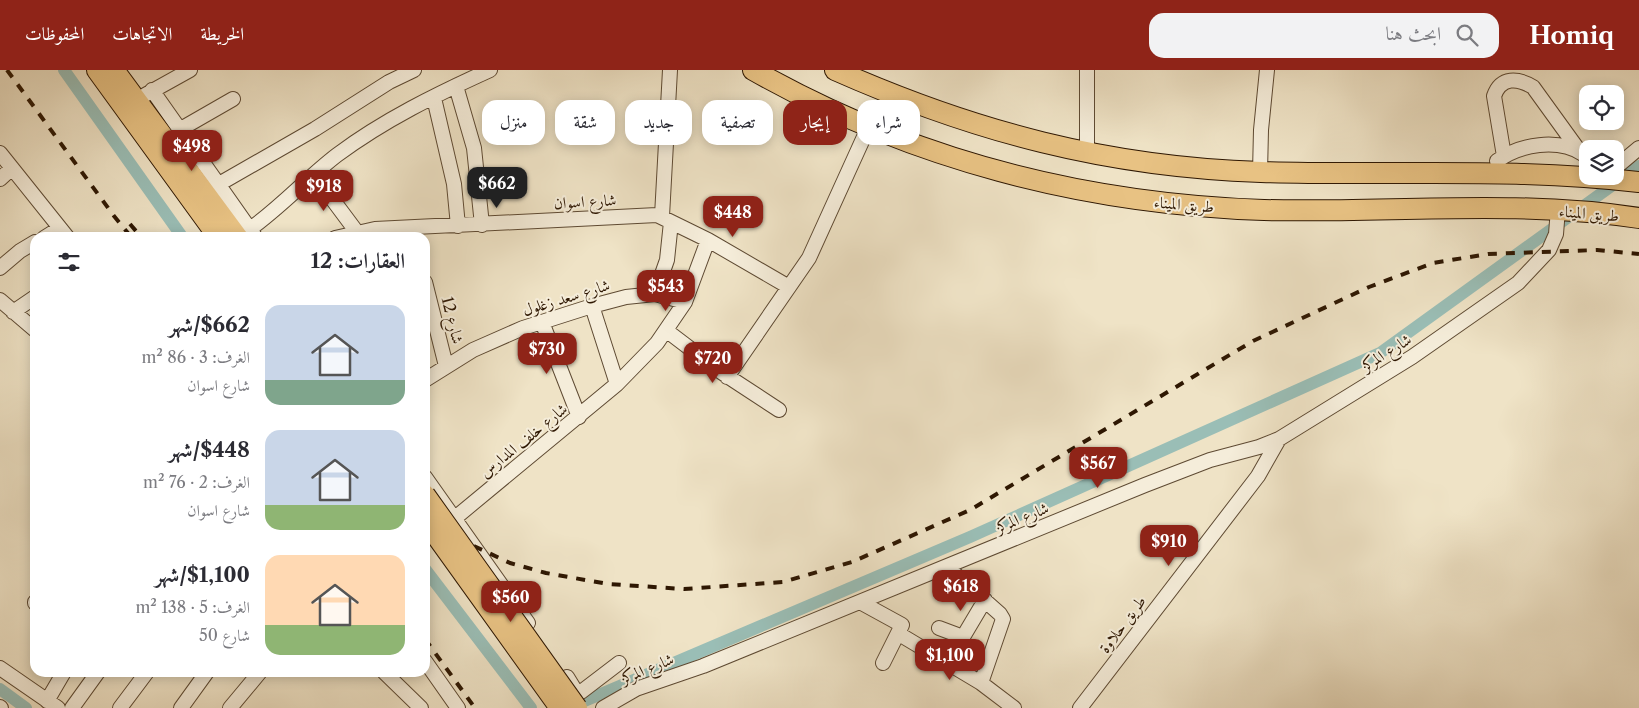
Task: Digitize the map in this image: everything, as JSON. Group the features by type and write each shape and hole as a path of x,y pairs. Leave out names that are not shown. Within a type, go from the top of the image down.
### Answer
{"highway":[{"path":"97,70 215,232"},
{"path":"114,70 144,96 246,232"},
{"name":"طريق الميناء","path":"753,70 857,122"},
{"path":"835,70 932,111 974,125 1087,153 1148,162 1260,172 1488,172 1579,174"},
{"name":"طريق الميناء","path":"911,145 1000,172 1080,191 1148,201 1266,210 1558,210 1604,213 1639,218"},
{"path":"1624,179 1639,182"},
{"path":"430,502 577,708"},
{"path":"430,527 560,708"}],"street":[{"path":"190,70 144,96 179,130 219,184 246,232"},
{"path":"219,184 315,129 389,82 414,70"},
{"path":"251,232 336,156 392,118 490,70"},
{"path":"670,70 668,260 654,294 685,302"},
{"path":"1087,153 1088,70"},
{"path":"1260,172 1261,130 1267,70"},
{"path":"1504,156 1494,96 1502,84 1511,80 1523,81 1533,87 1579,147"},
{"path":"456,86 474,148 482,224"},
{"path":"434,98 454,184 458,226"},
{"path":"179,130 233,99"},
{"path":"727,376 809,258 860,145"},
{"path":"1488,172 1504,156 1520,148 1534,145 1568,148 1579,152"},
{"path":"1624,160 1639,148"},
{"path":"0,153 63,232"},
{"path":"0,179 12,168"},
{"path":"315,176 345,232"},
{"name":"شارع المركز","path":"603,708 636,689 703,666 1153,482 1210,460 1259,447 1279,438 1412,357 1518,283 1549,250 1556,234 1558,210"},
{"name":"شارع اسوان","path":"419,232 482,224 667,219 708,240 789,287"},
{"name":"شارع خلف المدارس","path":"455,518 617,384 667,331 685,302 708,240"},
{"path":"0,268 30,245"},
{"name":"شارع سعد زغلول","path":"430,377 489,342 542,322 626,297 654,294"},
{"path":"0,300 30,326"},
{"path":"14,312 30,301"},
{"name":"شارع 12","path":"430,302 446,366"},
{"path":"592,306 617,384"},
{"path":"542,322 579,417"},
{"path":"667,331 727,376 779,410"},
{"name":"طريق حلاوة","path":"1080,708 1258,476 1279,438"},
{"path":"430,484 575,690 581,692 586,690 619,663"},
{"path":"946,567 985,600 1000,614 1002,619 981,683"},
{"path":"939,628 963,637 985,600"},
{"path":"860,602 901,623 903,627 883,663"},
{"path":"899,634 981,683 1014,708"},
{"path":"430,668 458,708"},
{"path":"2,673 52,704 62,677"},
{"path":"72,708 94,677"},
{"path":"120,708 143,677"},
{"path":"181,708 204,677"},
{"path":"230,708 256,677"},
{"path":"389,677 421,708"}],"waterway":[{"path":"64,70 179,232"},
{"path":"568,708 970,537 1380,353 1639,166"},
{"path":"430,576 531,708"},
{"path":"0,689 26,708"}],"railway":[{"path":"7,70 127,232"},
{"path":"130,224 137,232"},
{"path":"430,525 510,563 546,573 608,584 684,589 783,582 852,562 970,510 1253,341 1369,287 1433,263 1488,254 1597,250 1639,254"},
{"path":"430,646 475,708"}]}
